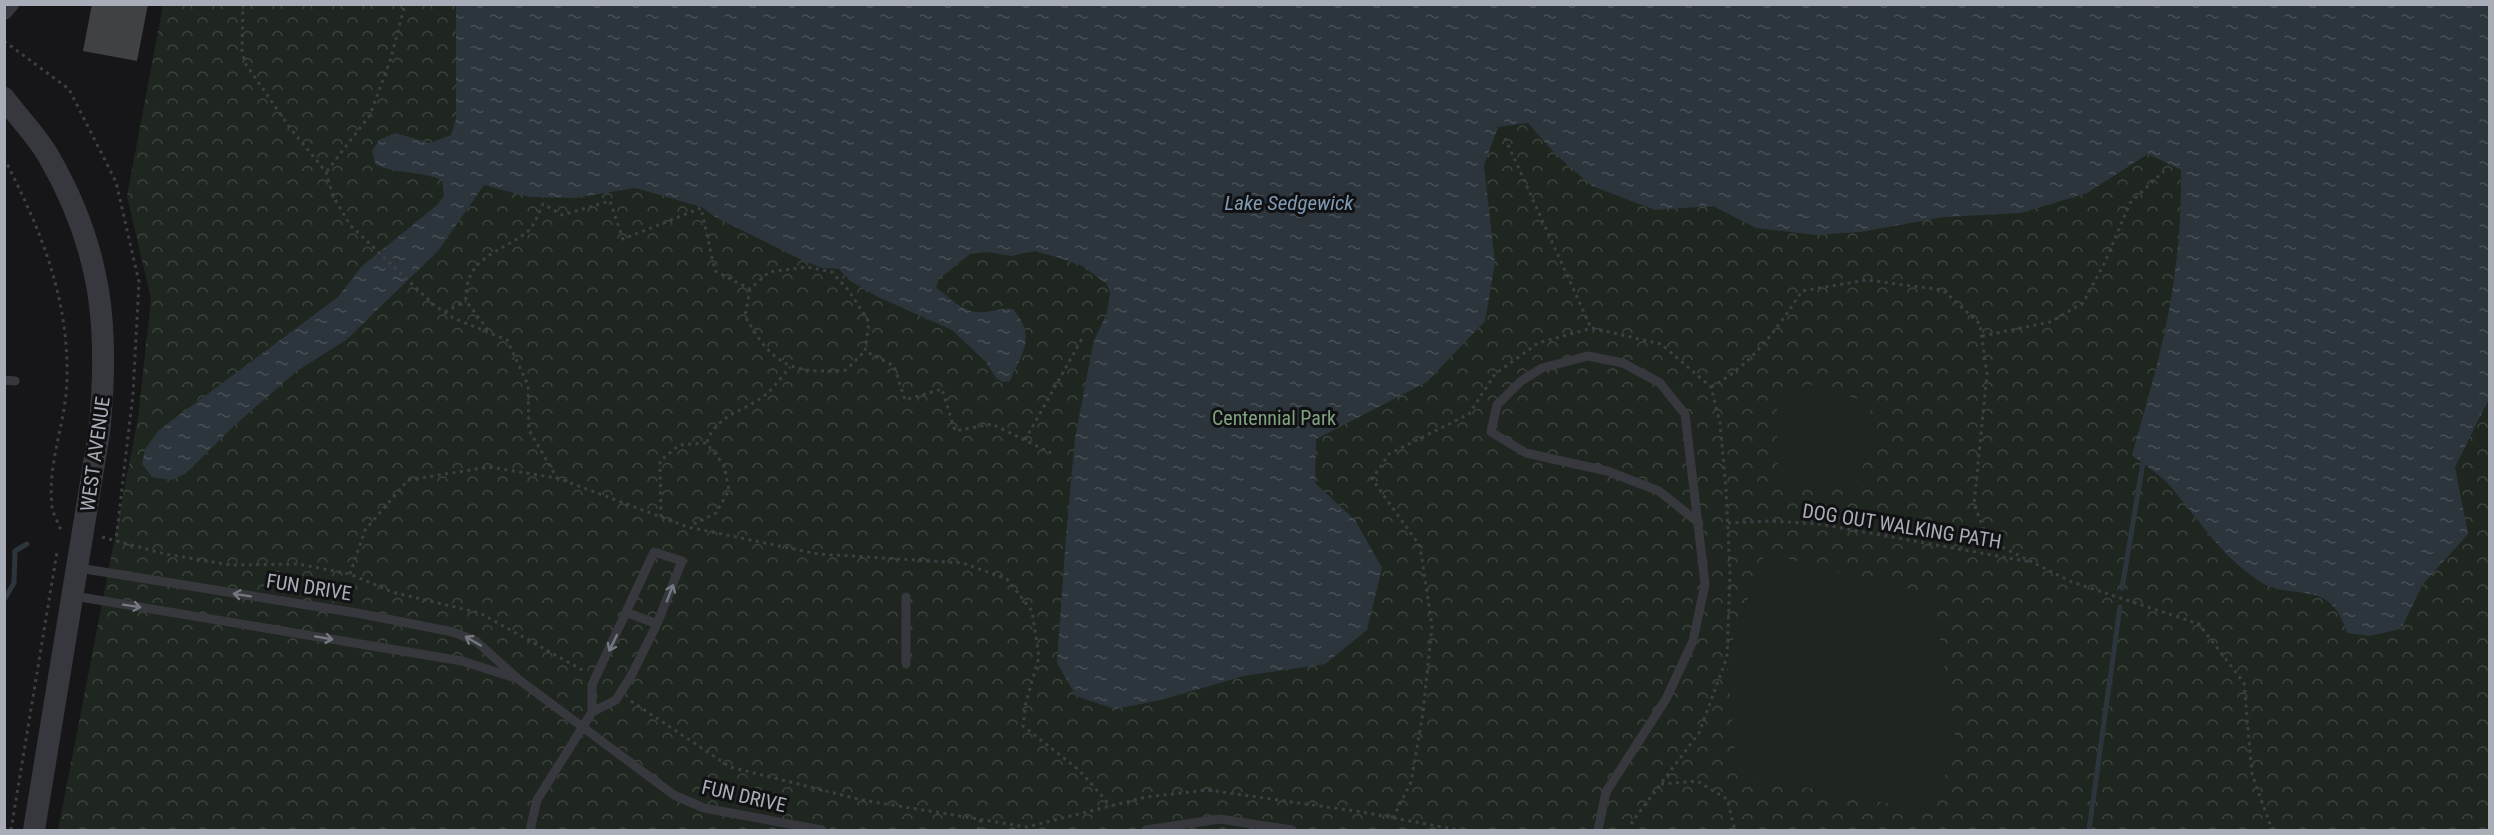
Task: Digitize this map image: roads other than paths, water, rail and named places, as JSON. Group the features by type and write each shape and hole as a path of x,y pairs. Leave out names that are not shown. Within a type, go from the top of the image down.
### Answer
{"street":[{"path":"4,11 9,4"},
{"name":"WEST AVENUE","path":"4,98 48,155 81,226 92,258 105,331 104,385 84,534 34,831"}],"lane":[{"path":"1598,831 1606,792 1666,699 1693,640 1705,584 1699,523 1685,414 1660,383 1623,363 1588,356 1542,368 1521,381 1497,405 1491,432 1526,453 1607,471 1659,491 1699,523"},
{"path":"4,380 15,381"},
{"path":"530,831 537,800 591,712 592,685 628,613 654,552 682,561 657,624 620,694 616,700 591,712"},
{"name":"FUN DRIVE","path":"78,568 357,613 453,632 476,641 518,679 674,795 704,808 794,828 822,831"},
{"name":"FUN DRIVE","path":"74,596 462,661 518,679"},
{"path":"906,597 906,664"},
{"path":"628,613 657,624"},
{"path":"1146,831 1220,819 1292,831"}],"water":[{"name":"Lake Sedgewick","path":"456,5 2489,5 2490,397 2455,467 2468,534 2423,584 2401,629 2370,636 2347,633 2340,615 2321,597 2272,587 2246,571 2222,549 2167,483 2132,455 2168,317 2180,221 2181,170 2148,154 2087,193 2021,213 1944,217 1860,232 1815,235 1756,228 1713,206 1655,210 1592,186 1555,154 1528,123 1498,127 1484,165 1495,263 1485,321 1427,382 1316,439 1315,483 1355,520 1382,568 1367,630 1325,664 1244,676 1161,700 1115,709 1076,696 1057,663 1066,536 1075,438 1094,340 1107,313 1110,293 1107,284 1082,266 1034,251 1011,256 987,252 970,254 939,279 936,287 958,305 971,311 1013,309 1024,328 1025,345 1010,381 1003,382 996,378 986,362 952,330 878,297 850,281 839,269 822,268 806,262 715,217 702,207 635,188 575,198 529,197 484,185 438,251 346,340 297,371 236,424 185,474 171,480 152,477 142,464 145,449 159,430 338,297 361,267 437,205 444,196 442,180 376,165 372,151 379,140 395,133 430,143 451,135 456,119"}],"waterway":[{"path":"2122,588 2144,457"},
{"path":"4,600 14,583 15,551 27,544"},
{"path":"2089,830 2120,607"}],"park label":[{"name":"Centennial Park","path":"1274,418"}]}
